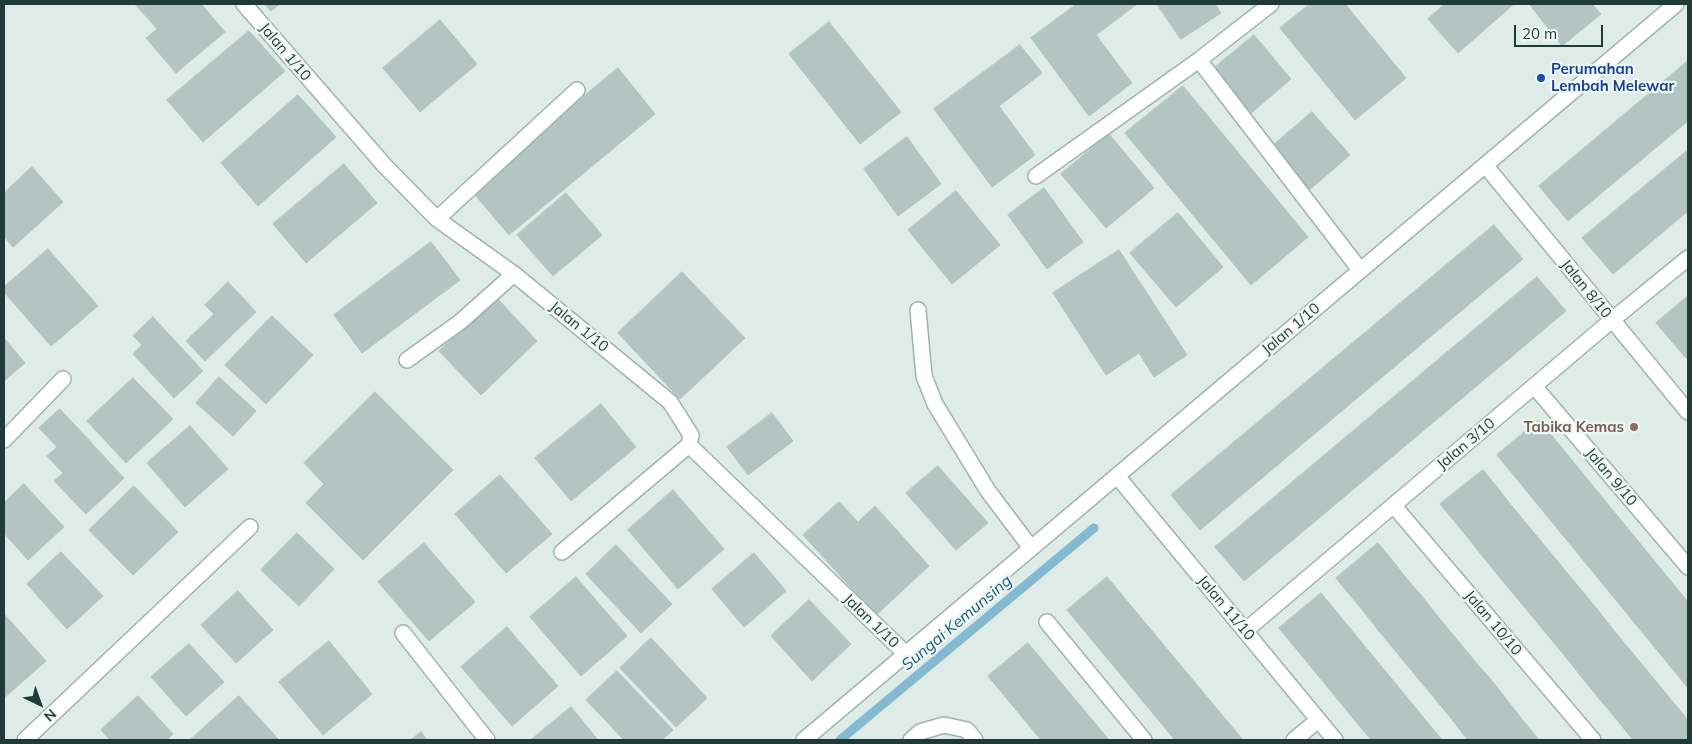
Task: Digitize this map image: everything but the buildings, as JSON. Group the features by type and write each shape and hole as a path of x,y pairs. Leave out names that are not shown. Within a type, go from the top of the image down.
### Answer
{"street":[{"name":"Jalan 1/10","path":"244,4 385,166 437,219 514,274 670,402 691,435 689,445 906,654"},
{"path":"1036,176 1199,60 1271,4"},
{"name":"Jalan 1/10","path":"804,740 1676,4"},
{"path":"1199,60 1360,270"},
{"path":"437,219 577,90"},
{"name":"Jalan 8/10","path":"1485,165 1688,412"},
{"name":"Jalan 3/10","path":"1245,631 1612,320 1688,258"},
{"path":"408,360 460,322 514,274"},
{"path":"918,310 924,376 935,404 988,490 1031,548"},
{"path":"4,440 63,379"},
{"name":"Jalan 9/10","path":"1534,386 1688,567"},
{"path":"562,552 689,445"},
{"name":"Jalan 11/10","path":"1117,476 1335,740"},
{"name":"Jalan 10/10","path":"1394,506 1593,740"},
{"path":"25,740 250,527"},
{"path":"1047,622 1144,740"},
{"path":"403,633 486,740"},
{"path":"1294,740 1318,720"},
{"path":"911,740 920,732 944,726 967,730 975,740"}],"waterway":[{"name":"Sungai Kemunsing","path":"840,740 1094,528"}],"place":[{"name":"Perumahan Lembah Melewar","path":"1541,78"},
{"name":"Tabika Kemas","path":"1634,427"}]}
